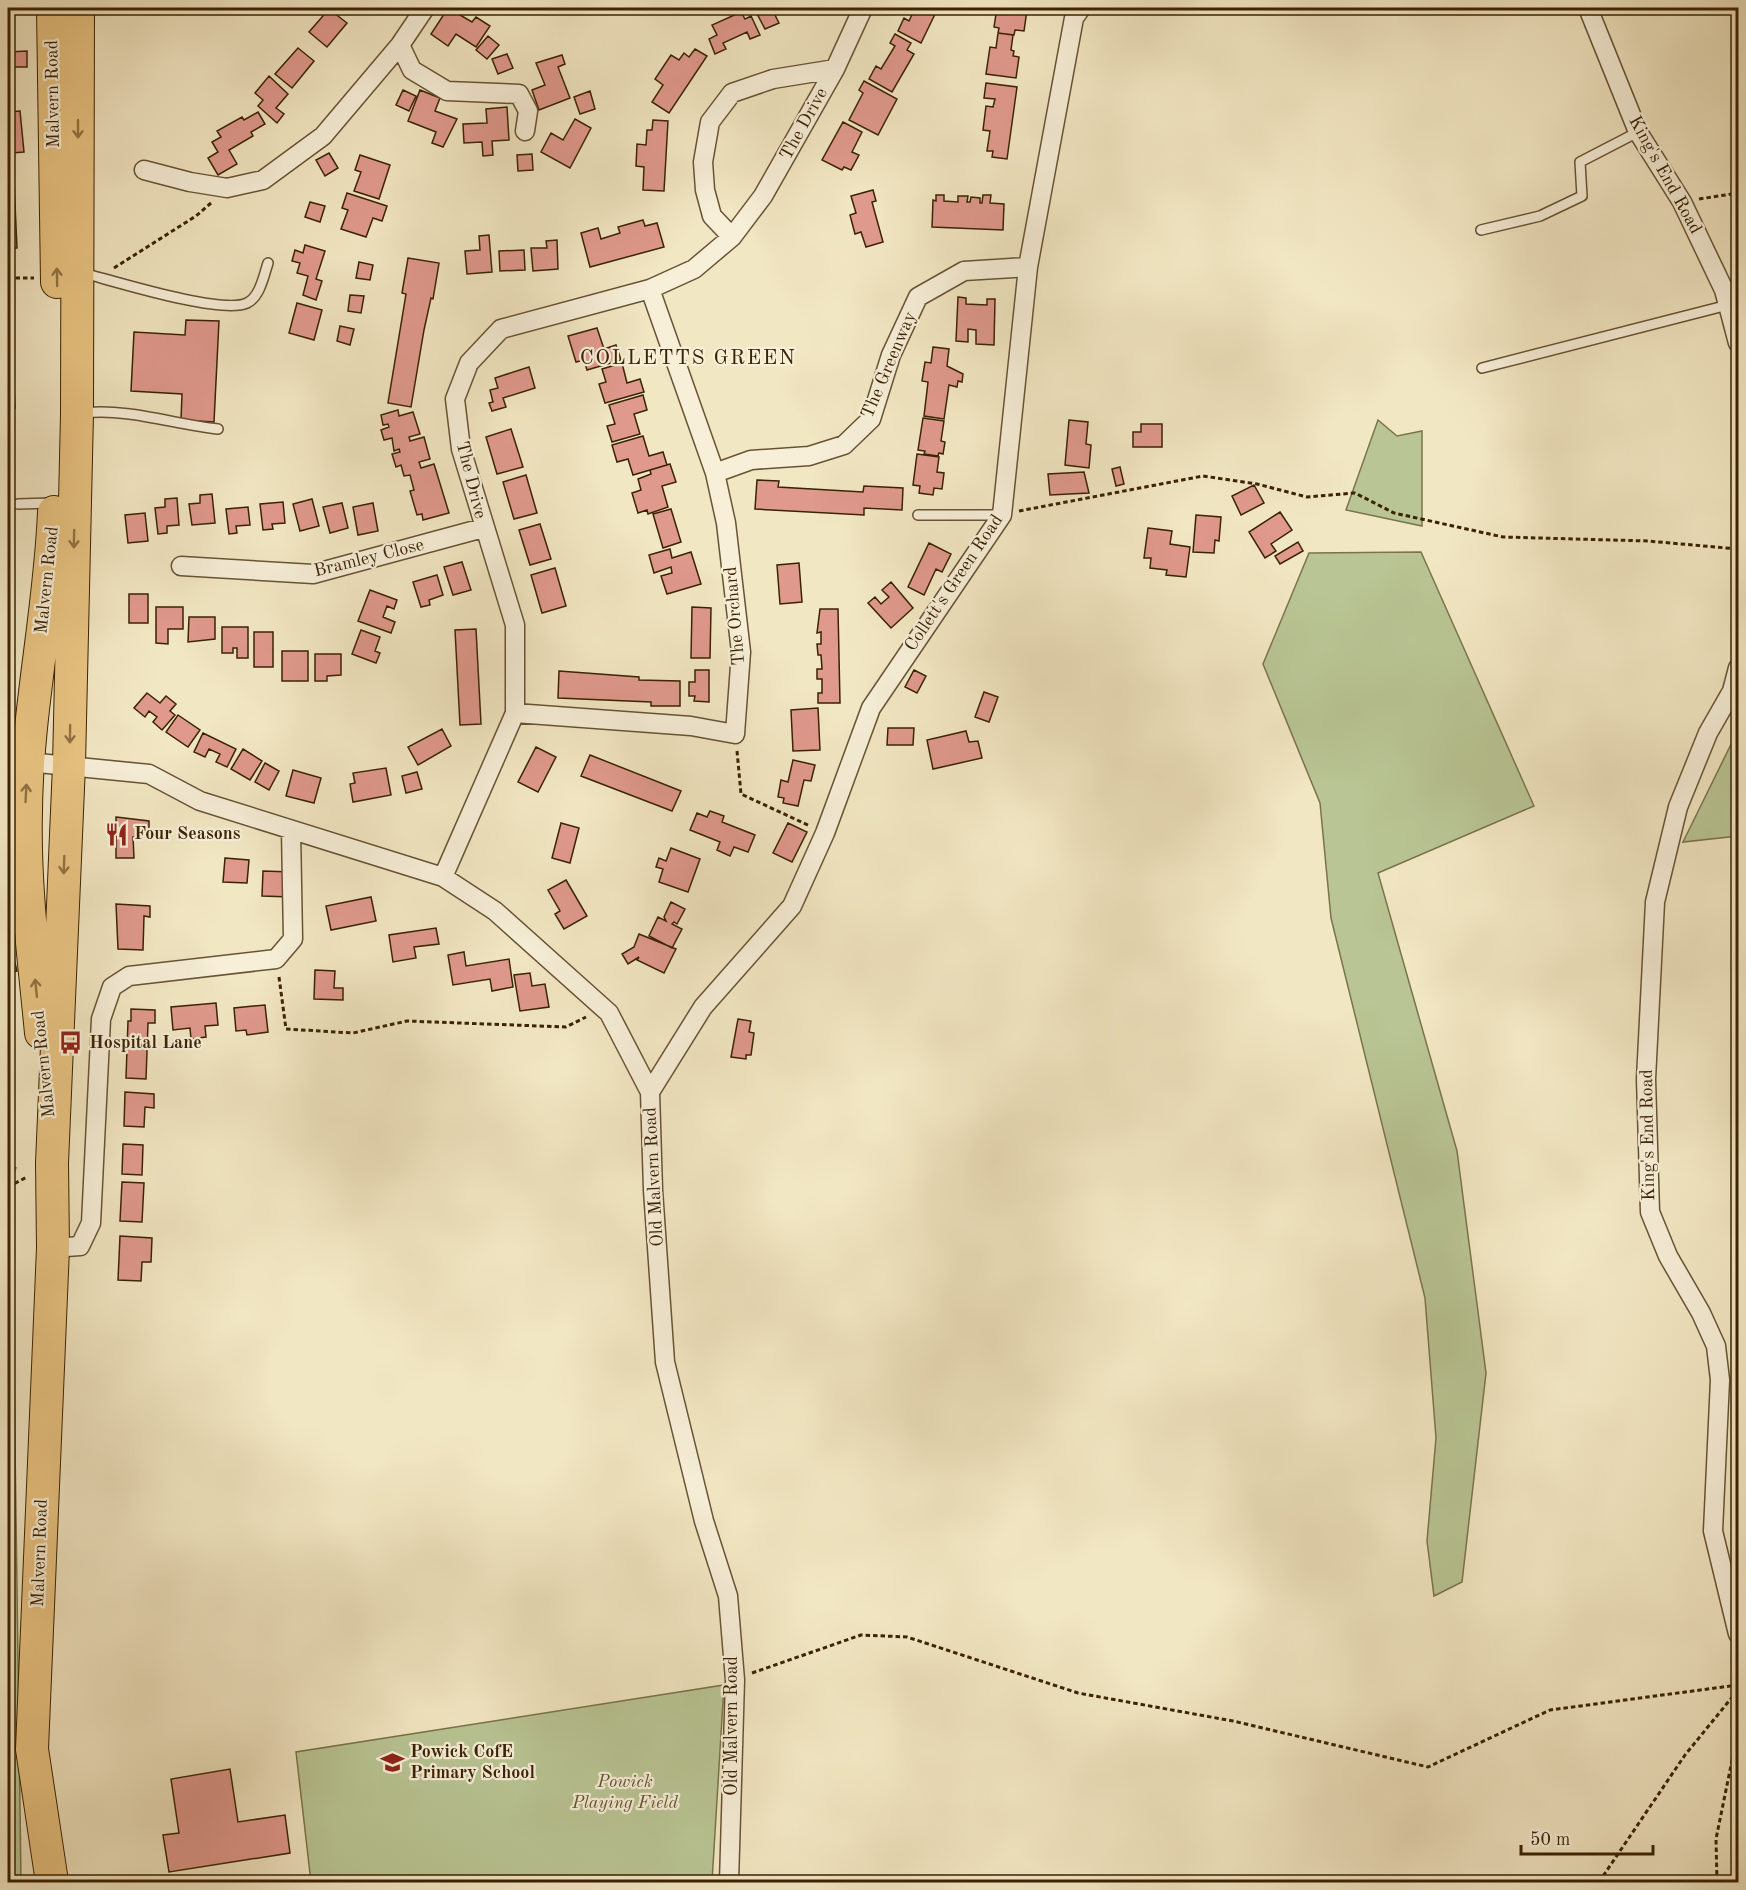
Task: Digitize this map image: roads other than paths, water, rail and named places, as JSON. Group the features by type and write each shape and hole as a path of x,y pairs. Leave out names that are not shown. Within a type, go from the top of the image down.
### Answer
{"highway":[{"name":"Malvern Road","path":"53,8 89,275 55,503 53,545 33,695 18,760 26,889 53,1150"},
{"name":"Malvern Road","path":"52,1882 33,1749 52,1248 53,1150 69,765 75,480 68,414 65,94 78,8"}],"street":[{"path":"144,170 190,182 227,188 263,180 323,136 400,45 425,8"},
{"name":"The Drive","path":"443,877 515,713 515,625 460,449 455,399 469,363 501,329 650,289 694,269 732,237 763,196 835,69 863,8"},
{"name":"Collett's Green Road","path":"650,1092 703,1007 792,906 825,833 871,708 1002,515 1028,267 1074,18 1080,8"},
{"name":"King's End Road","path":"1588,8 1638,132 1682,202 1724,290 1738,343"},
{"path":"400,45 412,70 447,91 519,94 528,111 525,131"},
{"name":"The Drive","path":"732,237 712,216 705,190 703,162 710,122 732,93 773,79 835,69"},
{"name":"The Greenway","path":"715,473 751,460 809,456 844,445 871,419 891,355 918,297 964,271 1028,267"},
{"name":"The Orchard","path":"515,713 691,726 735,734 741,652 726,523 715,473 650,289"},
{"name":"Bramley Close","path":"182,566 313,574 483,528"},
{"name":"King's End Road","path":"1738,668 1732,691 1708,733 1678,807 1655,902 1646,1079 1650,1212 1668,1256 1701,1313 1716,1346 1720,1380 1713,1531 1738,1634"},
{"name":"Old Malvern Road","path":"18,760 149,774 200,801 443,877 495,911 531,946 609,1013 650,1092 653,1190 665,1362 704,1521 728,1596 735,1680 729,1882"},
{"path":"52,1248 80,1246 91,1223 101,1019 112,987 129,976 276,959 293,939 291,830"}],"lane":[{"path":"1481,230 1540,216 1582,196 1580,162 1638,132"},
{"path":"89,275 197,301 230,306 248,303 256,296 268,263"},
{"path":"1482,368 1728,305"},
{"path":"68,414 105,411 218,429"},
{"path":"18,504 55,503 75,480"},
{"path":"918,515 1002,515"}],"place":[{"name":"Four Seasons","path":"116,834"},
{"name":"Hospital Lane","path":"71,1043"},
{"name":"Powick CofE Primary School","path":"392,1762"}],"district":[{"name":"COLLETTS GREEN","path":"688,358"}],"park label":[{"name":"Powick Playing Field","path":"625,1792"}]}
